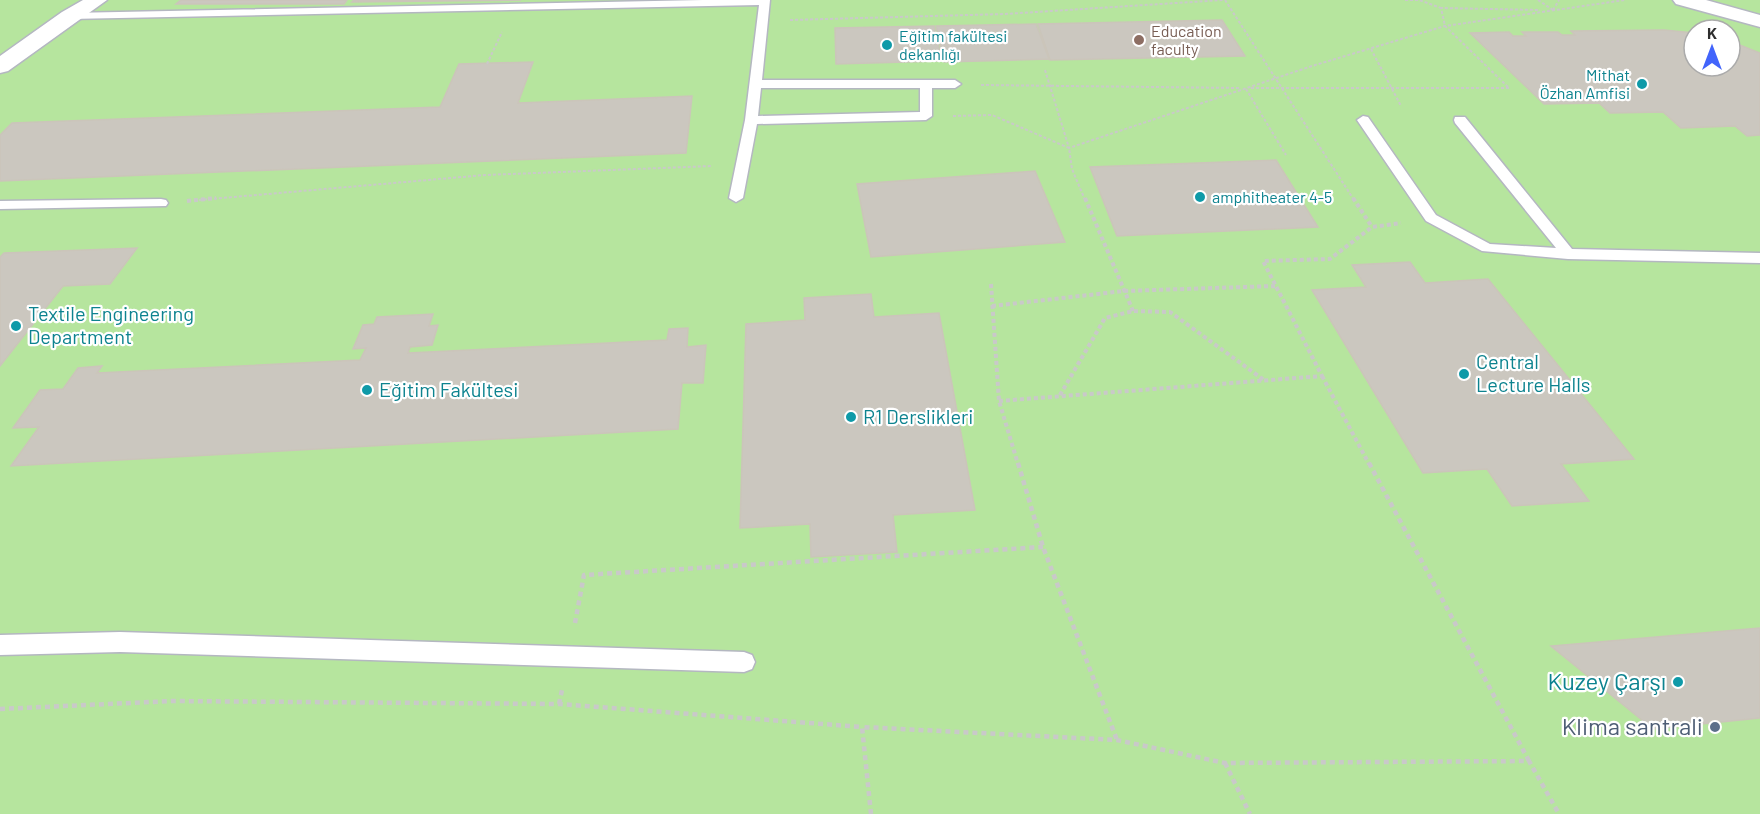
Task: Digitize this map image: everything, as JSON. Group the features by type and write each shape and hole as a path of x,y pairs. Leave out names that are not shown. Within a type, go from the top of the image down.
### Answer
{"street":[{"path":"0,66 69,16 97,0"},
{"path":"1683,0 1760,21"},
{"path":"1730,0 1760,7"}],"lane":[{"path":"69,16 765,1 751,120 736,198"},
{"path":"756,84 955,84"},
{"path":"751,120 926,116 926,84"},
{"path":"1363,120 1431,218 1487,248 1568,254 1753,258 1760,273"},
{"path":"1461,120 1568,254"},
{"path":"0,205 161,203"},
{"path":"0,645 120,642 744,662"}],"path":[{"path":"762,21 1005,14 1224,0 1284,88 1372,227"},
{"path":"1405,0 1419,0 1441,8 1553,10"},
{"path":"1538,0 1553,10"},
{"path":"1553,10 1559,0"},
{"path":"926,116 992,115 1069,148 1276,78 1445,26 1625,0"},
{"path":"955,84 1050,88 1509,88 1445,26 1441,8"},
{"path":"487,63 502,32"},
{"path":"1371,49 1401,106"},
{"path":"1044,70 1069,148 1072,169 1133,311"},
{"path":"1246,88 1286,155"},
{"path":"161,203 485,175 743,165"},
{"path":"1431,218 1372,227 1330,259 1263,261 1322,376 1559,814"},
{"path":"991,284 999,401 1043,546 1117,740"},
{"path":"992,306 1124,291 1275,286"},
{"path":"1059,396 1105,318 1133,311 1170,312 1265,381"},
{"path":"999,401 1322,376"},
{"path":"560,704 584,575 1043,546"},
{"path":"0,709 172,701 560,704 862,727 1117,740 1225,763 1529,761"},
{"path":"862,727 871,814"},
{"path":"1225,763 1250,814"}],"green space":[{"path":"0,0 1760,0 1760,814 0,814"}],"building":[{"path":"181,0 347,0 344,4 176,4"},
{"path":"354,0 521,0 352,2"},
{"name":"Education faculty","path":"1222,20 1245,56 1050,60 1038,24"},
{"path":"1036,24 1049,59 944,62 936,26"},
{"name":"Eğitim fakültesi dekanlığı","path":"934,26 942,61 836,64 835,28"},
{"name":"Mithat Özhan Amfisi","path":"1571,31 1682,32 1682,78 1742,78 1742,46 1760,53 1760,135 1747,136 1735,126 1681,128 1663,112 1610,113 1599,103 1544,104 1470,33 1509,32 1513,36 1526,36 1522,32 1558,32 1562,35 1575,35"},
{"path":"533,62 518,103 692,96 686,153 0,181 0,135 12,123 440,107 459,64"},
{"name":"amphitheater 4-5","path":"1276,160 1318,227 1117,236 1090,167"},
{"path":"1035,171 1065,242 871,257 857,184"},
{"name":"Textile Engineering Department","path":"137,248 110,284 63,286 0,366 0,257 4,253"},
{"name":"Central Lecture Halls","path":"1410,262 1425,283 1488,279 1634,459 1561,464 1589,501 1512,506 1487,469 1423,473 1312,290 1366,287 1352,265"},
{"name":"R1 Derslikleri","path":"871,294 874,317 939,313 975,510 893,515 897,552 811,557 810,524 740,528 746,324 805,320 804,298"},
{"name":"Eğitim Fakültesi","path":"433,314 429,326 438,325 432,345 410,347 408,353 667,340 669,329 688,328 687,347 706,345 703,383 682,383 678,429 11,466 39,427 13,428 40,390 63,389 78,368 102,366 97,373 360,360 366,348 353,349 363,325 374,324 377,317"},
{"name":"Kuzey Çarşı","path":"1760,628 1760,718 1653,729 1551,646"}],"place":[{"name":"Education faculty","path":"1139,40"},
{"name":"Eğitim fakültesi dekanlığı","path":"887,45"},
{"name":"Mithat Özhan Amfisi","path":"1642,84"},
{"name":"amphitheater 4-5","path":"1200,197"},
{"name":"Textile Engineering Department","path":"16,326"},
{"name":"Central Lecture Halls","path":"1464,374"},
{"name":"Eğitim Fakültesi","path":"367,390"},
{"name":"R1 Derslikleri","path":"851,417"},
{"name":"Kuzey Çarşı","path":"1678,682"},
{"name":"Klima santrali","path":"1715,727"}]}
